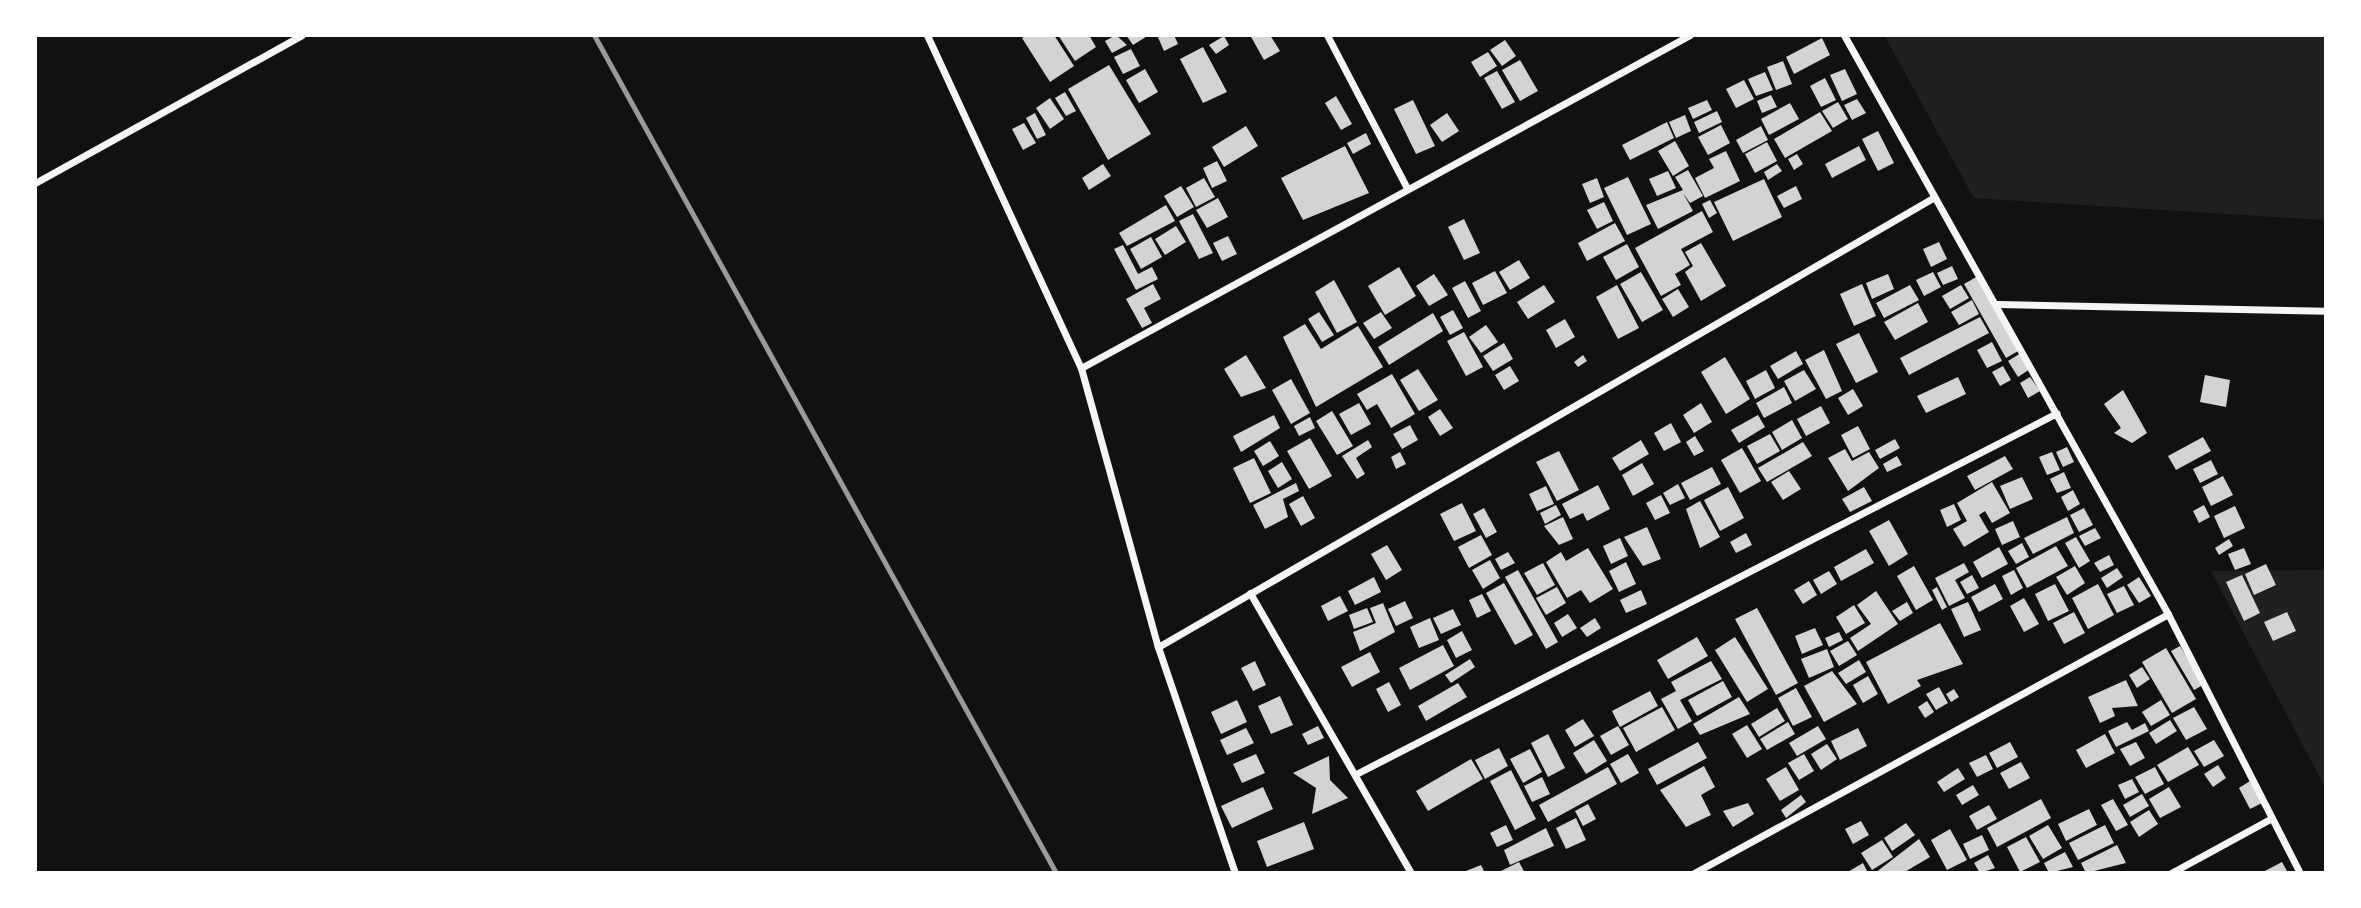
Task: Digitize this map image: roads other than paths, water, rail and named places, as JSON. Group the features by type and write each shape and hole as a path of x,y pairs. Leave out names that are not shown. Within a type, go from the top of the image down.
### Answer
{"street":[{"path":"35,183 302,35"},
{"path":"927,35 1081,368 1158,647 1235,873"},
{"path":"1327,35 1406,188"},
{"path":"1081,368 1690,35"},
{"path":"1844,35 1933,198 1998,304 2168,614 2300,873"},
{"path":"1158,647 1933,198"},
{"path":"1998,304 2326,311"},
{"path":"1356,774 2057,413"},
{"path":"1250,593 1411,873"},
{"path":"1693,873 2168,614"},
{"path":"2171,873 2272,818"}],"railway":[{"path":"594,35 1056,873"}]}
